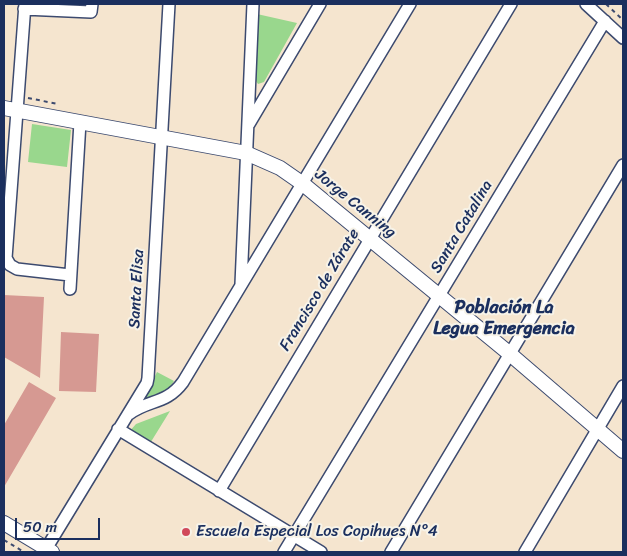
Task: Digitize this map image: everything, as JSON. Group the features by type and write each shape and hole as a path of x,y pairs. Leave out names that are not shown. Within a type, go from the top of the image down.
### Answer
{"street":[{"path":"70,275 17,269 10,265 6,258 10,109 18,96 24,6 91,12 92,4"},
{"name":"Santa Elisa","path":"49,550 148,378 168,4"},
{"path":"241,286 253,4"},
{"path":"248,126 320,4"},
{"path":"126,417 137,409 166,398 179,388 410,4"},
{"name":"Francisco de Zárate","path":"219,491 511,4"},
{"path":"586,4 623,38"},
{"name":"Santa Catalina","path":"284,552 605,22"},
{"name":"Jorge Canning","path":"10,109 246,153 280,168 303,184 510,354 623,451"},
{"path":"70,289 80,122"},
{"path":"391,552 623,165"},
{"path":"525,552 623,386"},
{"path":"118,429 321,552"},
{"path":"4,523 49,550"}],"path":[{"path":"606,4 623,20"},
{"path":"18,96 57,104"},
{"path":"4,540 24,552"}],"green space":[{"path":"257,14 297,23 264,82 258,84 254,78"},
{"path":"32,124 71,130 67,167 28,162"},
{"path":"157,372 174,381 168,390 149,398 145,396"},
{"path":"170,411 149,445 129,432 136,424"}],"building":[{"path":"4,295 44,297 40,378 4,357"},
{"path":"61,332 99,334 96,392 59,391"},
{"path":"29,382 56,398 4,487 4,425"}],"place":[{"name":"Escuela Especial Los Copihues N°4","path":"186,532"}],"district":[{"name":"Población La Legua Emergencia","path":"504,318"}]}
